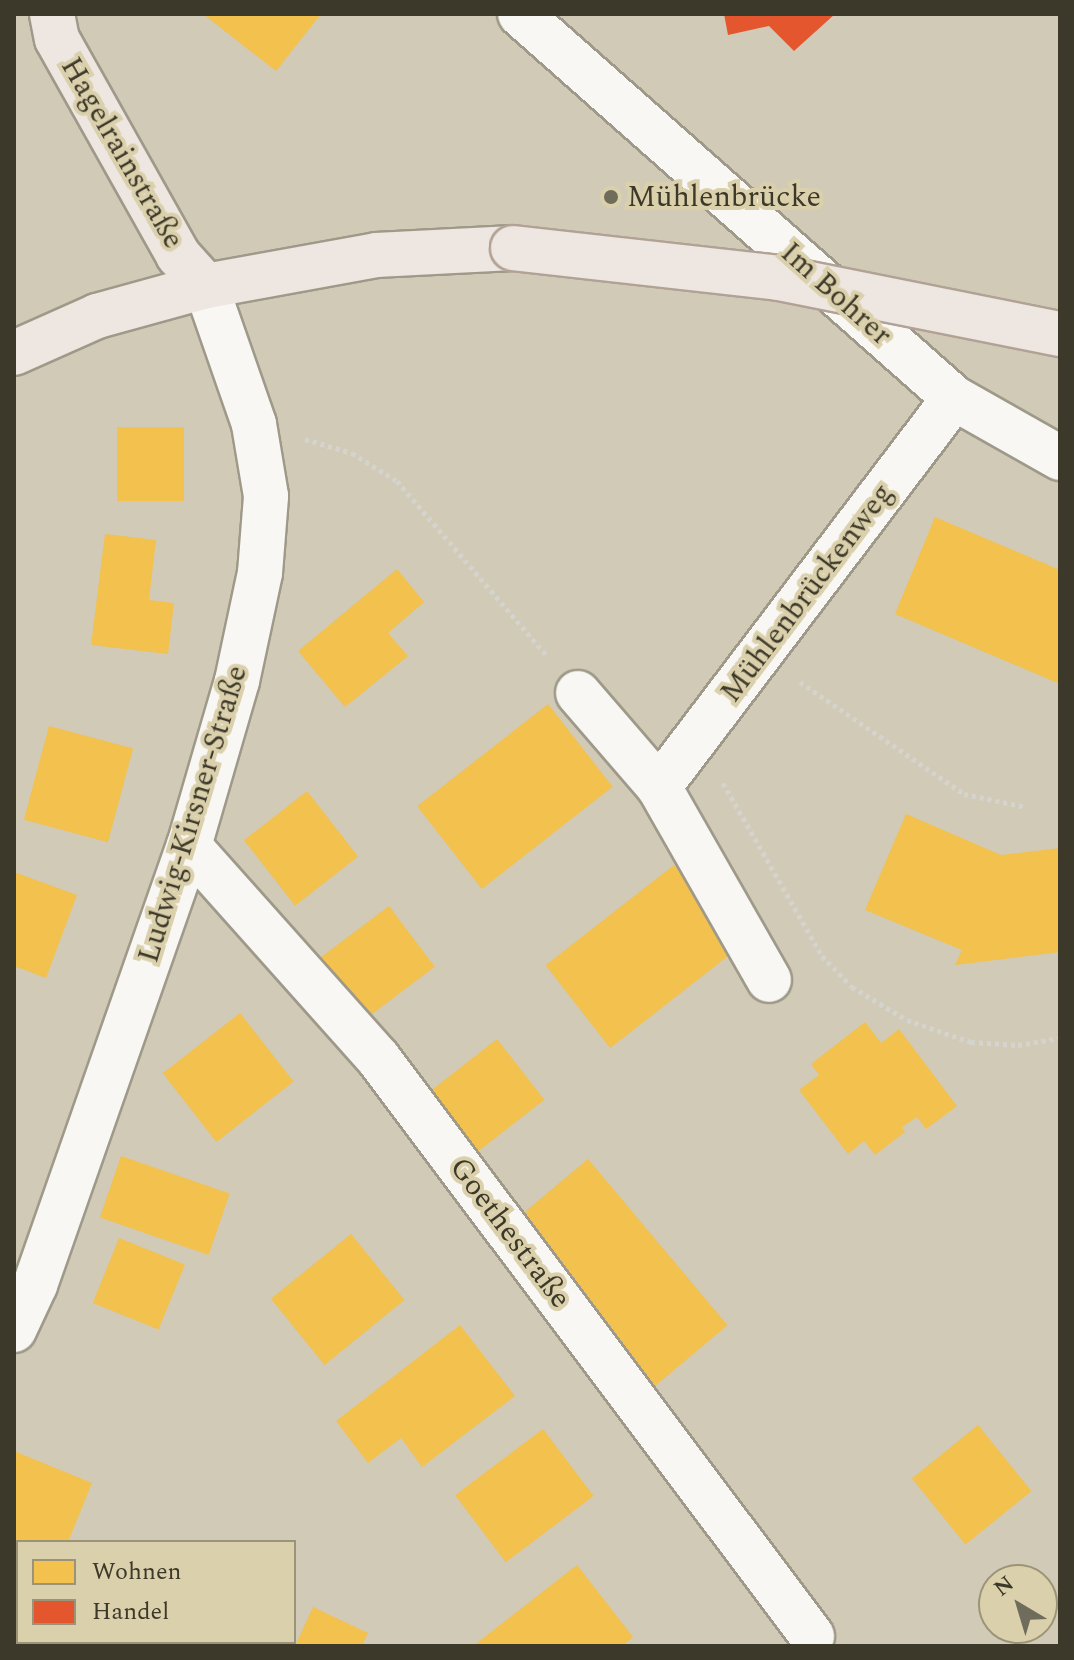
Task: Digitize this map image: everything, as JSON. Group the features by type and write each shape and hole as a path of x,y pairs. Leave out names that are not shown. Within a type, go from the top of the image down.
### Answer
{"main road":[{"name":"Hagelrainstraße","path":"52,14 57,39 178,255 206,286"},
{"path":"14,353 97,316 206,286 376,255 513,248 779,278 1060,334"}],"street":[{"name":"Im Bohrer","path":"520,14 954,398 1060,458"},
{"name":"Ludwig-Kirsner-Straße","path":"14,1330 35,1285 189,846 237,681 260,573 266,496 254,424 206,286"},
{"name":"Mühlenbrückenweg","path":"659,787 954,398"},
{"path":"578,693 659,787 769,980"},
{"name":"Goethestraße","path":"189,846 378,1058 812,1636"}],"path":[{"path":"254,424 352,453 397,481 578,693"},
{"path":"759,655 964,794 1026,807"},
{"path":"686,751 728,788 822,956 852,987 907,1020 971,1042 1018,1045 1060,1038"}],"building: Wohnen":[{"path":"203,14 321,14 276,71"},
{"path":"117,427 184,427 184,501 117,501"},
{"path":"935,517 1060,570 1060,684 895,614"},
{"path":"105,534 156,540 149,600 174,603 168,654 91,645"},
{"path":"397,569 424,602 388,633 408,656 345,707 298,651"},
{"path":"548,704 613,787 482,889 417,806"},
{"path":"49,726 133,749 108,842 24,820"},
{"path":"307,791 358,856 295,906 244,840"},
{"path":"906,814 1001,855 1060,848 1060,952 955,965 962,950 865,910"},
{"path":"674,865 739,948 610,1048 546,965"},
{"path":"14,872 77,895 46,978 14,966"},
{"path":"389,906 435,967 364,1020 318,960"},
{"path":"240,1013 294,1082 216,1142 163,1073"},
{"path":"865,1022 881,1043 899,1029 957,1106 926,1129 917,1117 902,1127 905,1132 875,1155 864,1141 848,1154 799,1090 819,1075 811,1064"},
{"path":"497,1039 544,1100 467,1160 420,1099"},
{"path":"121,1156 230,1193 209,1255 100,1217"},
{"path":"588,1159 727,1325 649,1391 510,1225"},
{"path":"351,1234 404,1300 324,1365 271,1299"},
{"path":"119,1238 185,1265 159,1329 93,1303"},
{"path":"460,1325 515,1396 422,1467 401,1438 368,1463 336,1421"},
{"path":"978,1425 1031,1491 965,1545 912,1478"},
{"path":"543,1429 594,1496 506,1562 455,1495"},
{"path":"14,1451 92,1483 69,1540 16,1540 14,1549"},
{"path":"577,1565 633,1637 622,1646 473,1646"},
{"path":"313,1607 368,1633 362,1646 296,1644"}],"building: Handel":[{"path":"724,14 835,14 794,51 769,26 728,35"}],"place":[{"name":"Mühlenbrücke","path":"611,197"}]}
